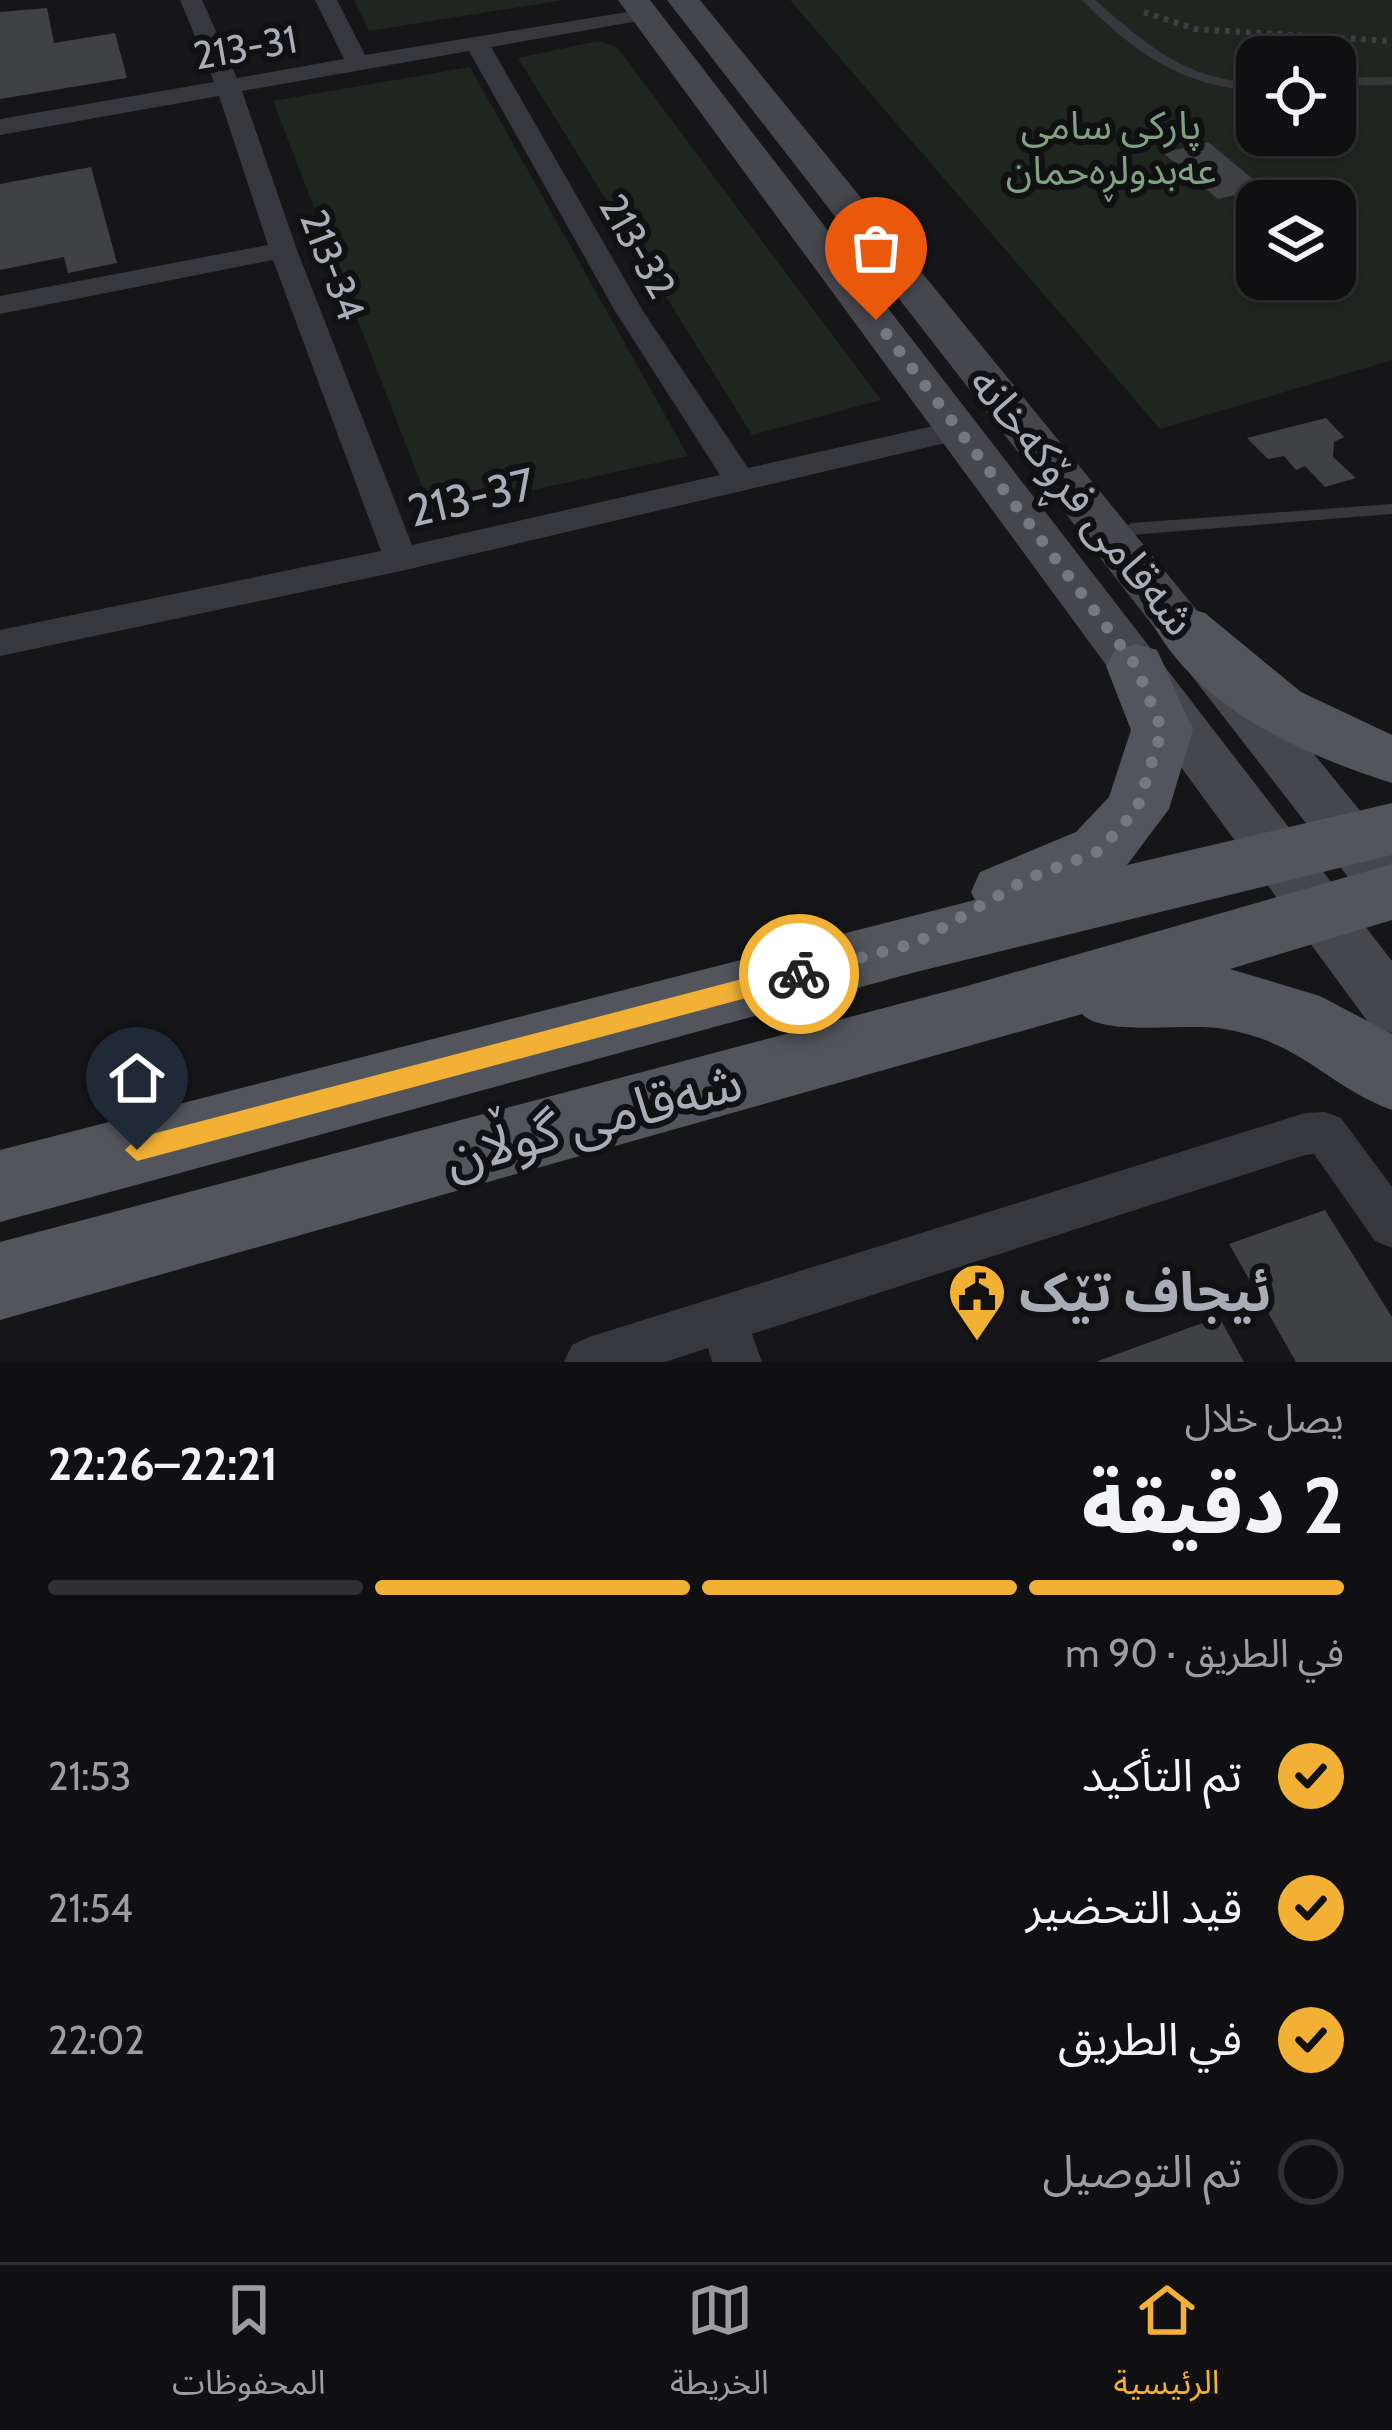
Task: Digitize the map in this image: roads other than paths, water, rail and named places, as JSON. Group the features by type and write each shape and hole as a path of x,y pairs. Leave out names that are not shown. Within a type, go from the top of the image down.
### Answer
{"main road":[{"name":"شەقامی فڕۆکەخانە","path":"654,4 960,430 1160,647 1372,834 1392,891"},
{"name":"شەقامی فڕۆکەخانە","path":"654,4 1160,647 1281,856 1392,1007"},
{"path":"916,943 1027,879 1099,851 1137,809 1162,730 1160,647 1239,682 1285,714 1346,745 1392,759"},
{"name":"شەقامی گوڵان","path":"0,1186 916,943 1372,834"},
{"name":"شەقامی گوڵان","path":"0,1281 967,1017 1392,891"},
{"path":"967,1017 1157,990 1241,1000 1297,1017 1392,1077"}],"street":[{"name":"213-34","path":"191,0 228,86 283,250 401,559"},
{"path":"326,0 358,64"},
{"name":"213-31","path":"0,127 477,44 654,4"},
{"name":"213-32","path":"477,44 629,311 741,482"},
{"path":"0,304 283,250"},
{"name":"213-37","path":"0,643 401,559 960,430"},
{"path":"589,1362 730,1341 1305,1134 1325,1133 1340,1148 1392,1226"}],"lane":[{"path":"1088,0 1173,70 1214,84 1236,86"},
{"path":"1356,82 1392,81"},
{"path":"1131,529 1392,509"}],"place":[{"name":"ئیجاف تێک","path":"977,1343"}],"park label":[{"name":"پارکی سامی عەبدولڕەحمان","path":"1111,148"}]}
